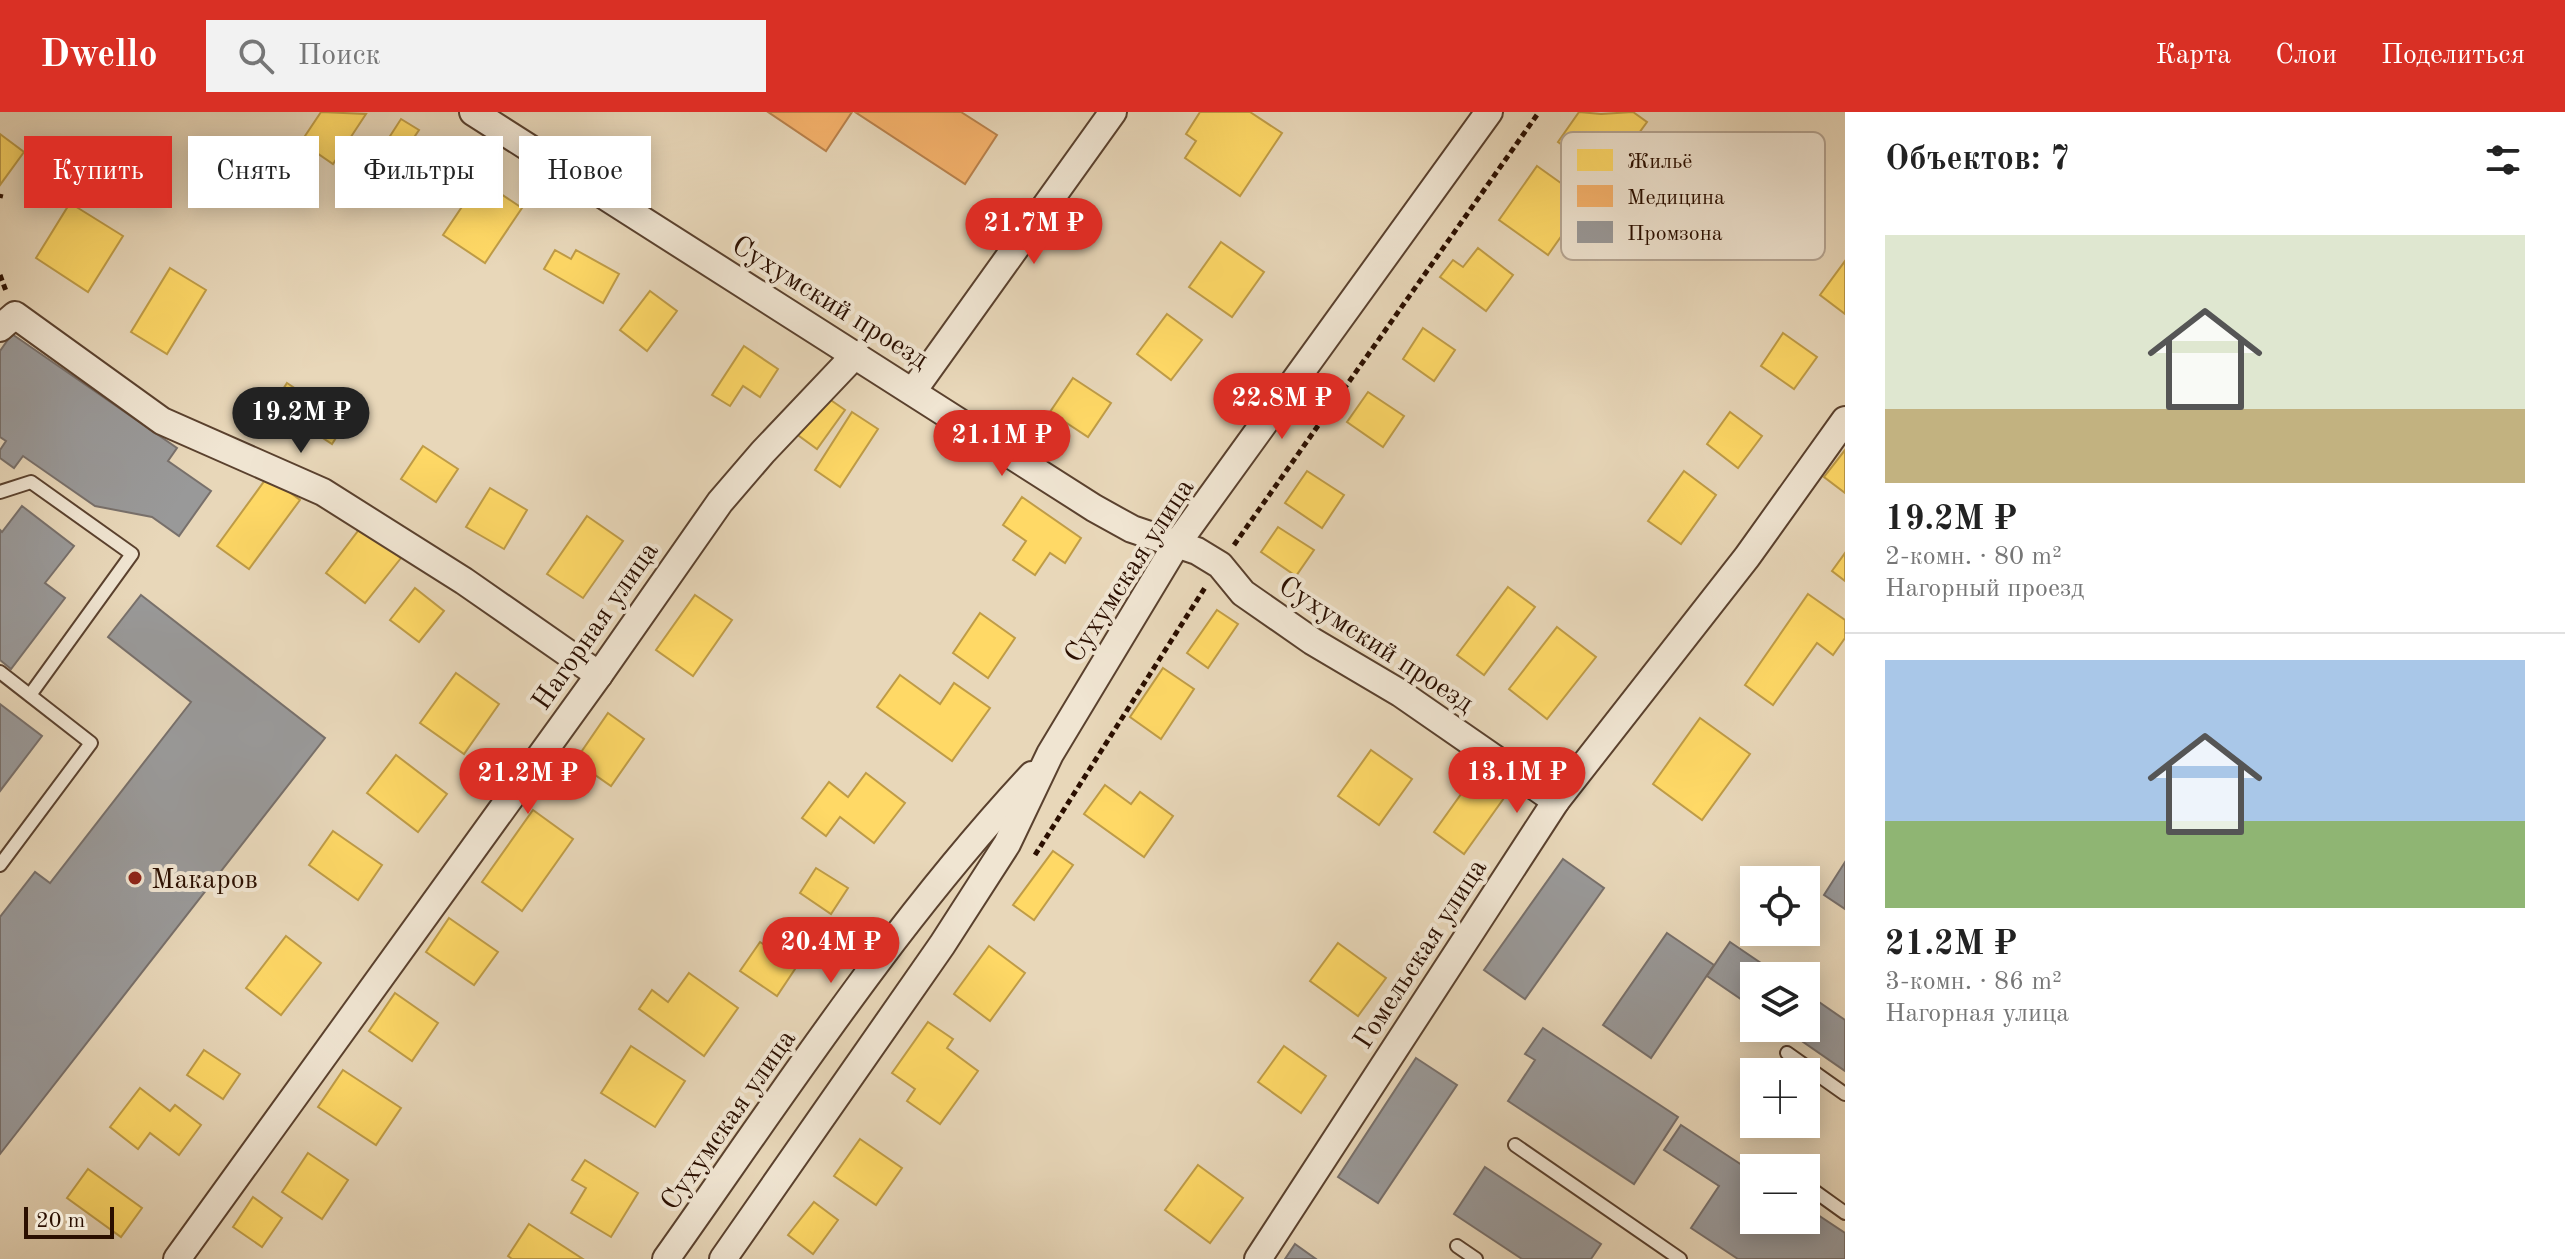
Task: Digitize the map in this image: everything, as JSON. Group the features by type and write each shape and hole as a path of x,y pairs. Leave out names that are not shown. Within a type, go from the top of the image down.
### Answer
{"street":[{"name":"Сухумский проезд","path":"473,112 1094,508 1132,529 1197,551 1220,565 1243,593 1312,641 1400,693 1556,801"},
{"path":"913,391 1113,112"},
{"name":"Сухумская улица","path":"723,1259 942,945 1007,844 1050,754 1176,545 1489,112"},
{"path":"0,328 15,315 162,421 323,492 464,581 599,675"},
{"name":"Нагорная улица","path":"177,1259 599,675 720,502 856,354"},
{"name":"Гомельская улица","path":"1258,1259 1556,801 1747,557 1845,420"},
{"name":"Сухумская улица","path":"666,1259 908,920 980,830 1050,754"}],"lane":[{"path":"0,492 31,482 132,554 30,695"},
{"path":"0,672 91,743 0,865"},
{"path":"1787,1053 1845,1094"},
{"path":"1515,1145 1680,1259"},
{"path":"1820,1195 1845,1213"},
{"path":"1457,1246 1476,1259"}],"path":[{"path":"1030,863 1220,565 1539,112"}],"building: Жильё":[{"path":"321,112 366,114 351,136 335,136 333,164 319,154 319,136 305,136"},
{"path":"1200,112 1250,112 1282,133 1240,196 1185,158 1196,141 1186,134"},
{"path":"1579,112 1633,112 1647,122 1640,132 1565,132"},
{"path":"401,119 419,130 415,136 390,136"},
{"path":"0,134 24,152 0,185"},
{"path":"1537,166 1561,183 1561,237 1548,255 1499,220"},
{"path":"503,195 522,208 485,263 443,235 461,208 503,208"},
{"path":"67,208 78,208 123,236 88,292 36,258"},
{"path":"1221,242 1264,272 1232,317 1189,287"},
{"path":"1478,248 1513,275 1486,311 1440,277 1453,260 1463,267"},
{"path":"555,250 571,259 576,250 619,274 603,303 544,269"},
{"path":"1845,261 1845,314 1820,295"},
{"path":"170,268 206,290 167,354 131,332"},
{"path":"650,291 677,311 647,351 620,330"},
{"path":"1167,314 1202,340 1171,380 1137,354"},
{"path":"1423,328 1455,350 1434,381 1403,359"},
{"path":"1783,333 1817,357 1794,389 1761,366"},
{"path":"744,346 778,369 760,397 743,386 730,406 712,395"},
{"path":"1073,378 1111,403 1088,437 1050,412"},
{"path":"287,383 346,422 332,444 273,405"},
{"path":"1368,392 1404,416 1383,447 1347,422"},
{"path":"822,394 845,410 817,449 795,433"},
{"path":"852,412 878,429 840,487 815,470"},
{"path":"1730,412 1762,436 1738,468 1707,444"},
{"path":"423,446 458,469 436,502 401,479"},
{"path":"1845,450 1845,493 1824,477"},
{"path":"1307,471 1344,495 1322,528 1285,503"},
{"path":"1684,471 1716,495 1681,544 1648,521"},
{"path":"268,476 300,500 249,569 217,546"},
{"path":"490,488 527,510 504,549 466,527"},
{"path":"1022,497 1081,538 1065,563 1050,553 1035,575 1013,560 1026,541 1003,525"},
{"path":"587,516 623,541 583,598 547,574"},
{"path":"361,527 401,558 365,603 326,573"},
{"path":"1278,527 1314,550 1296,576 1261,552"},
{"path":"1845,553 1845,581 1832,571"},
{"path":"1508,587 1535,607 1484,675 1457,655"},
{"path":"415,588 444,611 419,642 390,620"},
{"path":"1808,594 1845,620 1845,638 1833,655 1817,643 1773,705 1745,685"},
{"path":"695,595 732,620 693,676 656,650"},
{"path":"1217,610 1238,624 1208,668 1187,653"},
{"path":"980,613 1015,638 988,678 953,653"},
{"path":"1557,627 1596,657 1547,719 1509,689"},
{"path":"1163,668 1194,689 1161,739 1130,717"},
{"path":"456,673 499,704 464,754 420,723"},
{"path":"900,675 940,704 954,683 990,708 952,761 877,707"},
{"path":"608,713 644,739 611,786 575,761"},
{"path":"1700,718 1750,754 1702,820 1653,784"},
{"path":"1371,750 1412,779 1379,825 1338,796"},
{"path":"396,755 447,794 418,832 367,793"},
{"path":"866,773 905,803 874,843 840,817 826,836 802,818 829,782 848,797"},
{"path":"1474,776 1504,798 1464,854 1434,832"},
{"path":"1105,785 1131,804 1140,792 1173,816 1144,857 1084,814"},
{"path":"533,810 573,839 522,911 482,882"},
{"path":"333,831 382,865 358,900 309,865"},
{"path":"1053,851 1073,865 1034,920 1013,905"},
{"path":"816,868 848,888 831,914 800,893"},
{"path":"449,918 498,952 474,985 426,952"},
{"path":"286,936 321,963 281,1015 246,988"},
{"path":"760,942 797,966 777,996 740,971"},
{"path":"1338,943 1386,978 1358,1016 1310,981"},
{"path":"989,946 1025,973 990,1021 954,994"},
{"path":"689,973 738,1008 704,1056 639,1009 652,990 668,1002"},
{"path":"395,993 438,1023 412,1061 369,1031"},
{"path":"928,1022 953,1039 947,1048 978,1071 940,1124 907,1101 915,1089 892,1073"},
{"path":"631,1046 685,1081 655,1127 601,1093"},
{"path":"1284,1046 1326,1076 1301,1113 1258,1082"},
{"path":"204,1050 240,1074 223,1099 187,1075"},
{"path":"343,1070 401,1108 376,1145 318,1107"},
{"path":"140,1088 170,1111 175,1105 201,1125 179,1155 150,1133 138,1149 110,1127"},
{"path":"860,1139 902,1168 876,1205 834,1176"},
{"path":"308,1153 348,1180 322,1219 282,1192"},
{"path":"585,1160 638,1193 611,1237 571,1213 586,1188 572,1180"},
{"path":"1198,1165 1243,1198 1210,1243 1165,1210"},
{"path":"88,1169 142,1208 121,1237 67,1198"},
{"path":"253,1197 282,1218 262,1247 233,1227"},
{"path":"814,1202 838,1220 813,1254 788,1235"},
{"path":"529,1224 583,1259 512,1259 508,1256"}],"building: Медицина":[{"path":"768,112 852,112 826,151"},
{"path":"855,112 961,112 997,135 965,184"}],"building: Промзона":[{"path":"12,334 177,448 168,461 211,491 179,536 152,517 95,506 23,456 14,468 0,458 0,450 6,441 0,437 0,351"},
{"path":"22,506 74,546 45,583 65,598 11,669 0,660 0,530 2,532"},
{"name":"Макаров","path":"141,595 325,738 0,1154 0,917 35,872 50,883 191,702 108,637"},
{"path":"0,704 42,736 0,791"},
{"path":"1563,859 1604,888 1525,999 1484,970"},
{"path":"1845,862 1845,909 1824,895"},
{"path":"1667,933 1714,965 1651,1058 1603,1025"},
{"path":"1730,942 1759,962 1740,962 1740,998 1707,976"},
{"path":"1820,1003 1845,1020 1845,1071 1803,1042 1820,1042"},
{"path":"1543,1028 1678,1117 1634,1184 1508,1101 1535,1060 1525,1054"},
{"path":"1416,1058 1457,1085 1378,1203 1338,1177"},
{"path":"1681,1125 1740,1164 1740,1234 1820,1234 1820,1216 1845,1233 1845,1259 1738,1259 1691,1228 1719,1186 1664,1150"},
{"path":"1485,1167 1601,1244 1591,1259 1522,1259 1454,1214"},
{"path":"1295,1244 1316,1259 1285,1259"}],"place":[{"name":"Макаров","path":"135,878"}]}
